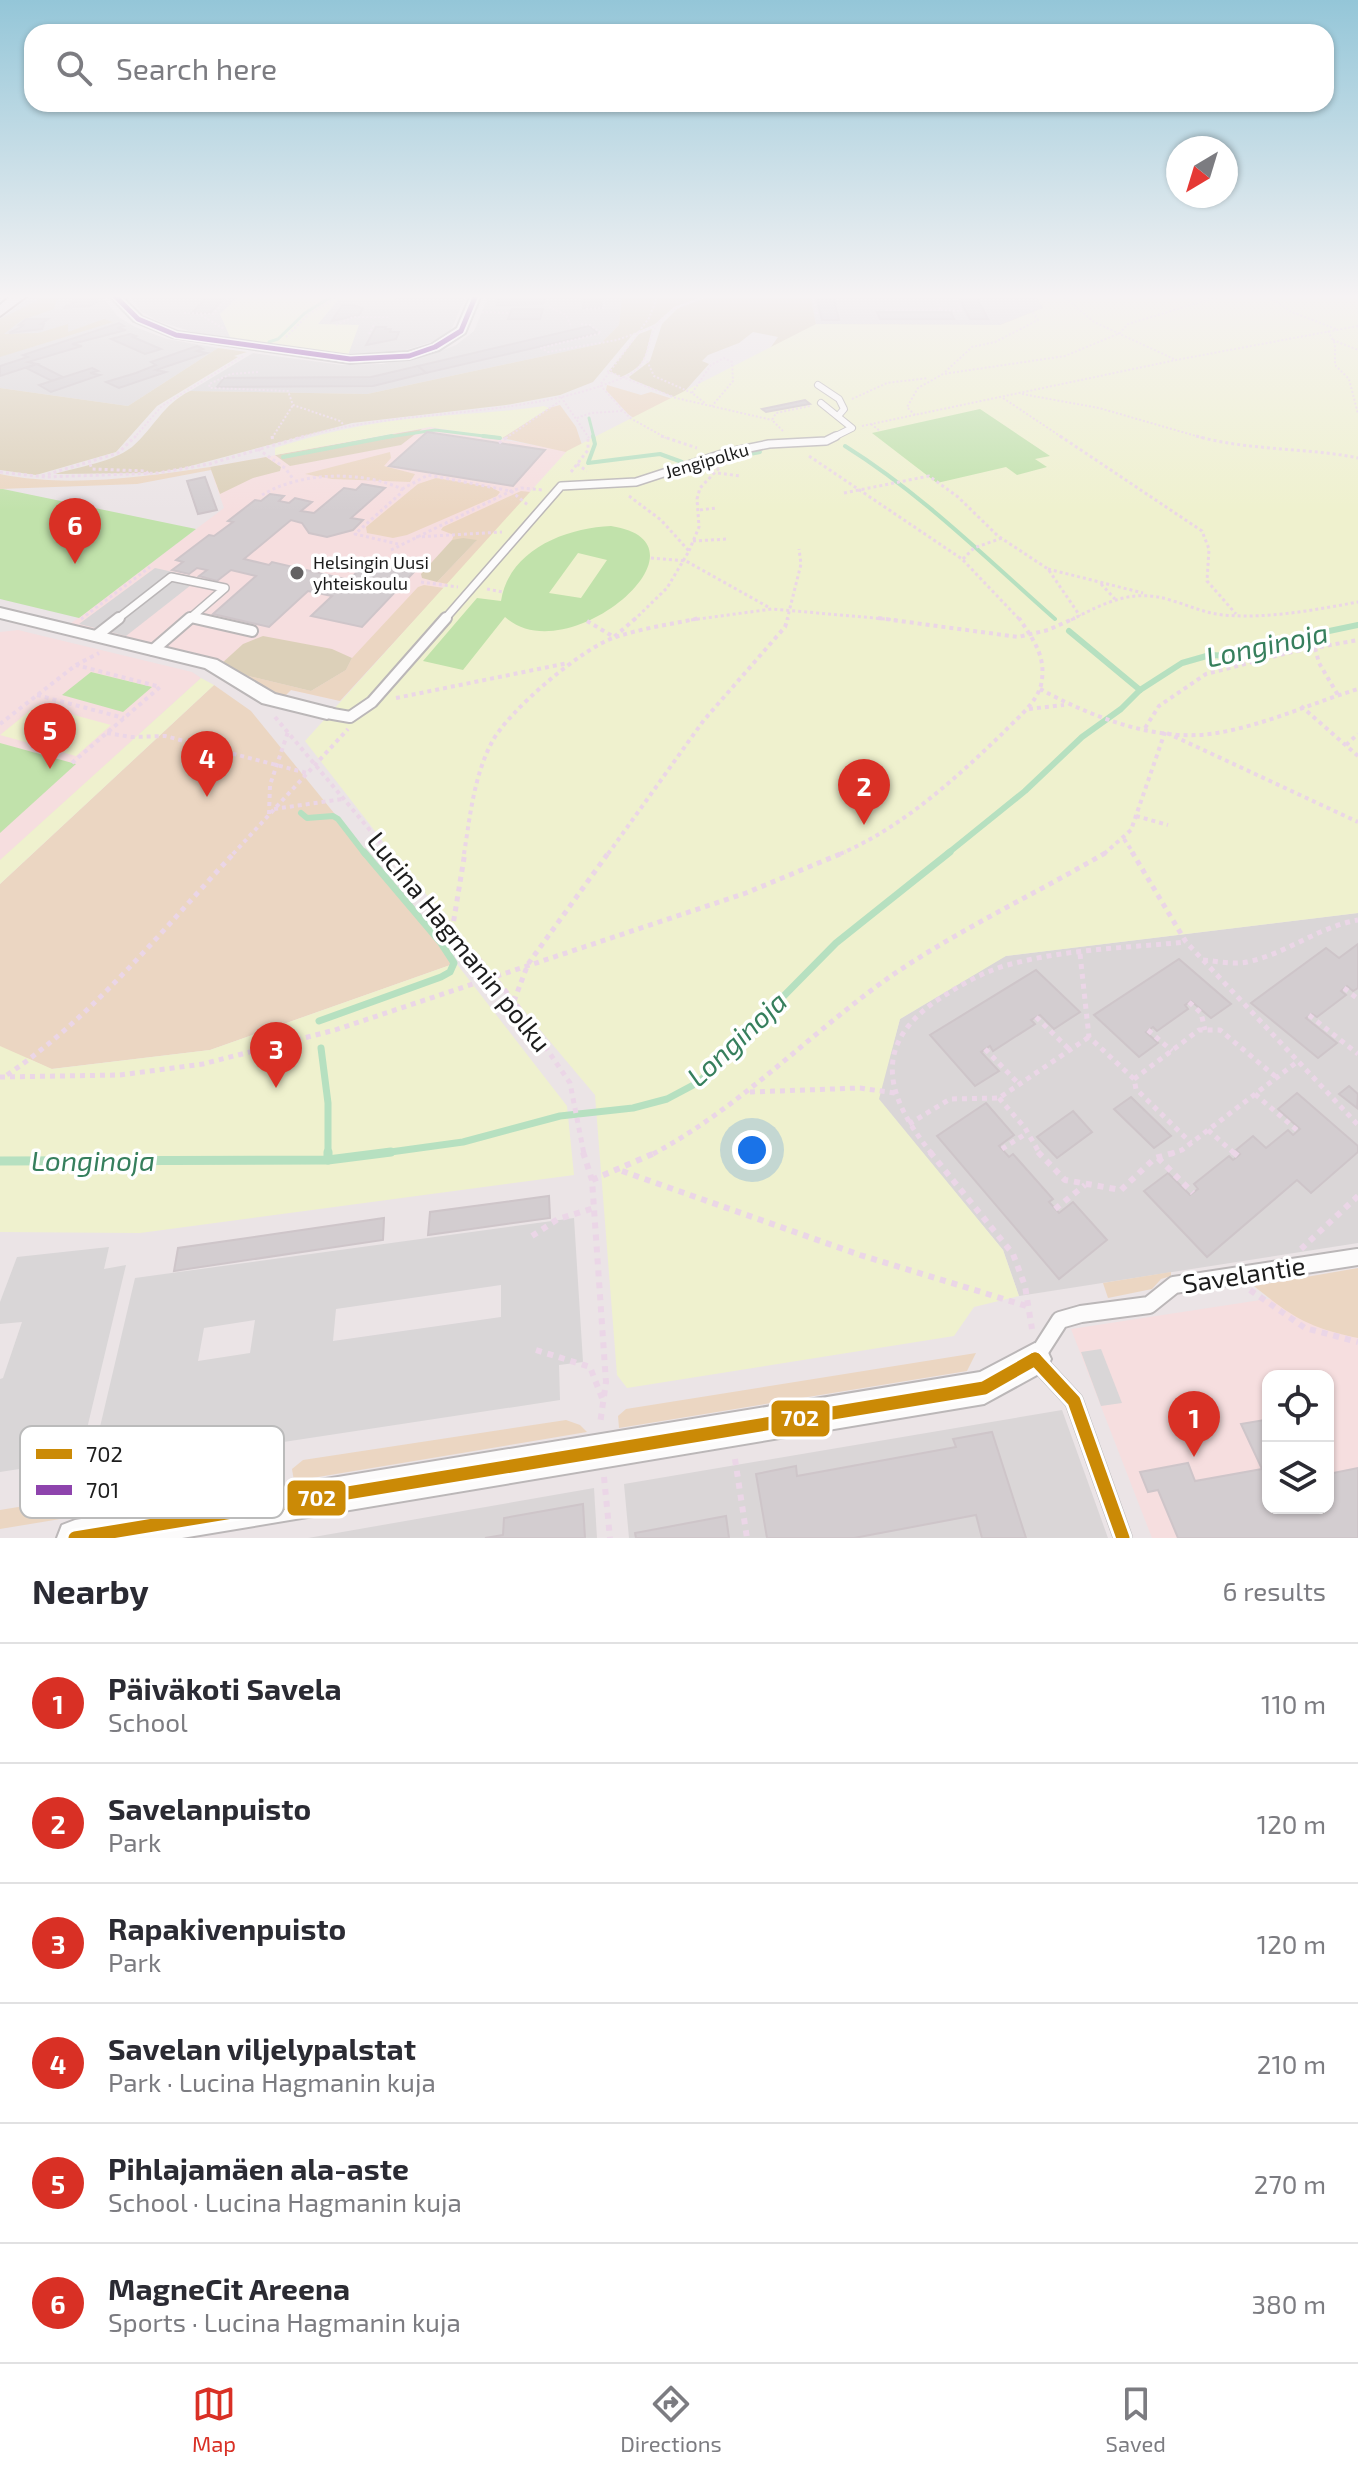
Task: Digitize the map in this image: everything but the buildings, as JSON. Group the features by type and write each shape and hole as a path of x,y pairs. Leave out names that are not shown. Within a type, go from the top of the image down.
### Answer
{"street":[{"path":"0,613 68,629 102,642 211,664 269,699 327,713"},
{"name":"Savelantie","path":"284,1503 984,1388 1035,1359"},
{"name":"Savelantie","path":"75,1538 195,1518"}],"lane":[{"path":"818,385 844,409 838,416 821,403"},
{"name":"Jengipolku","path":"561,486 636,482 725,453 826,441 852,428 838,416"},
{"path":"327,713 350,717 372,702 561,486"},
{"path":"521,531 534,533"},
{"path":"102,642 171,577 225,588 153,650"},
{"path":"191,617 252,631"},
{"name":"Savelantie","path":"1035,1359 1060,1320 1081,1314 1149,1305 1174,1285 1358,1257"},
{"path":"1035,1359 1074,1401 1123,1538"}],"path":[{"path":"39,477 90,465 127,446 162,406 227,367"},
{"path":"600,385 611,367"},
{"path":"546,407 622,378 639,367"},
{"path":"650,367 654,376 692,393 710,406"},
{"path":"692,393 710,367"},
{"path":"710,406 733,381 732,367"},
{"path":"943,374 951,367"},
{"path":"915,415 908,403 918,388 934,378 943,374 1007,367"},
{"path":"880,431 871,424 1144,367"},
{"path":"1337,367 1349,379 1358,414"},
{"path":"3,1076 120,1075 203,1064 335,1030 746,893 846,851 902,818 952,782 1027,709 1040,689 1042,654 1014,610 962,559 803,452 772,420 676,398 607,371"},
{"path":"258,372 222,376 209,384 210,388 281,389 288,391 293,405"},
{"path":"842,404 887,383 934,378"},
{"path":"452,931 475,786 484,759 504,725 570,662 614,637 658,598 686,561 699,527 697,499 700,488 718,473 725,453 668,439 642,427 622,411 600,385"},
{"path":"1019,393 1099,408 1231,446 1322,451 1358,458"},
{"path":"1002,397 1202,531 1209,549 1207,581 1238,616"},
{"path":"561,399 590,439 588,450 561,486"},
{"path":"1,474 39,477 149,475 190,469 345,426 561,399"},
{"path":"499,443 561,399"},
{"path":"772,420 776,413 821,403"},
{"path":"293,405 340,421 345,426"},
{"path":"264,448 274,442 272,436 293,405"},
{"path":"577,418 591,413 622,411"},
{"path":"258,449 285,468 294,480"},
{"path":"90,465 146,471 149,475"},
{"path":"90,465 90,477"},
{"path":"718,473 740,476"},
{"path":"398,544 355,534 372,516 396,499 402,489 428,475 511,491 536,514"},
{"path":"844,493 929,476 941,482 1002,538 1048,569 1133,588 1210,613 1238,616 1288,613 1358,602"},
{"path":"262,495 294,480 382,482 402,489"},
{"path":"610,485 661,520 689,551"},
{"path":"391,550 398,544 521,488"},
{"path":"700,510 716,508"},
{"path":"413,537 521,531"},
{"path":"962,559 974,548 1002,538"},
{"path":"693,541 728,539"},
{"path":"514,1001 528,964 704,720 785,627 801,564 799,549"},
{"path":"651,558 686,561 772,609"},
{"path":"68,629 150,567"},
{"path":"1048,569 1080,616"},
{"path":"1097,581 1115,599"},
{"path":"587,621 614,637 717,614 772,609 1029,636 1115,599 1145,594"},
{"path":"1145,728 1159,706 1206,674 1358,640"},
{"path":"0,724 102,642"},
{"path":"1315,648 1319,663 1338,695"},
{"path":"3,1076 38,1054 88,1010 372,702 570,662"},
{"path":"72,763 160,687 76,665"},
{"path":"1040,689 1067,705 1133,725 1165,732 1214,733 1358,689"},
{"path":"37,695 125,718"},
{"name":"Lucina Hagmanin polku","path":"269,699 271,712 452,931 514,1001 563,1070 573,1096 579,1137 592,1180 606,1382 602,1450 610,1538"},
{"path":"1027,709 1067,705"},
{"path":"1301,706 1358,756"},
{"path":"271,812 270,785 288,732"},
{"path":"592,1180 645,1160 747,1092 890,978 951,938 1124,839 1145,795 1156,752 1165,732"},
{"path":"1165,732 1358,822"},
{"path":"107,733 131,737 165,736 307,773"},
{"path":"1346,745 1358,734"},
{"path":"271,812 312,801 343,799"},
{"path":"1136,816 1168,825"},
{"path":"1124,839 1186,942 1358,1125"},
{"path":"1203,960 1243,963 1264,958 1317,929 1336,922 1358,920"},
{"path":"1035,1359 1030,1307 1013,1254 908,1124 895,1093 896,1047 900,1035 913,1018 956,989 1002,967 1186,942"},
{"path":"1080,954 1089,1037 1134,1079 1136,1089 1191,1143"},
{"path":"1344,988 1358,999"},
{"path":"1189,1002 1201,1013 1205,1030"},
{"path":"1309,1015 1358,1054"},
{"path":"1036,1017 1070,1050"},
{"path":"1148,1030 1172,1051"},
{"path":"1134,1079 1199,1030 1220,1030 1276,1077"},
{"path":"908,1124 950,1099 999,1098 1089,1037"},
{"path":"985,1049 1019,1084"},
{"path":"999,1098 1027,1132 1035,1148 1065,1180 1121,1190 1158,1157 1182,1150 1297,1062"},
{"path":"747,1092 860,1088 895,1093"},
{"path":"1255,1094 1298,1131"},
{"path":"1208,1130 1238,1156"},
{"path":"1002,1149 1027,1132"},
{"path":"1158,1157 1193,1193"},
{"path":"622,1171 860,1255 1030,1307"},
{"path":"1055,1209 1086,1184"},
{"path":"1281,1268 1358,1196"},
{"path":"532,1236 558,1219 594,1208"},
{"path":"1235,1277 1305,1328 1358,1342"},
{"path":"536,1350 590,1367 603,1401"},
{"path":"735,1459 747,1538"}],"shaded area":[{"path":"0,367 189,367 128,406 0,388"},
{"path":"189,367 222,367 157,406 116,452 36,475 0,470 0,388 128,406"},
{"path":"230,367 494,367 367,394 190,391"},
{"path":"494,367 606,367 593,382 560,395 506,405 352,423 183,468 153,473 55,474 124,452 172,403 190,391 367,394"},
{"path":"612,367 637,367 621,377 609,371"},
{"path":"642,367 707,367 684,392 674,397 629,377"},
{"path":"607,385 641,395 651,392 679,401 643,425 606,390"},
{"path":"560,405 576,427 583,448 566,452 502,438 549,408"},
{"name":"Helsingin Uusi yhteiskoulu","path":"431,427 567,451 340,701 291,690 283,698 213,660 70,624 224,508 210,467"},
{"path":"422,429 401,445 290,466 275,455"},
{"path":"390,452 391,458 384,466 415,474 410,482 332,479 305,474"},
{"path":"266,457 281,467 280,471 253,478 220,494 210,467"},
{"path":"210,467 211,470 137,484 0,489 0,474 78,481"},
{"path":"436,478 491,487 500,492 407,535 393,538 367,533 366,527 418,484"},
{"path":"521,491 540,493 453,585 437,582 476,541 452,540 454,535 441,530 443,527"},
{"path":"452,540 477,540 437,582 422,578 421,574"},
{"path":"155,568 200,578 126,636 79,624"},
{"path":"418,587 444,588 340,701 291,690 283,698 240,674 311,691 346,670 352,658"},
{"path":"18,630 192,672 201,678 0,861 0,632"},
{"path":"263,636 332,649 352,658 346,670 311,691 240,674 221,664 243,644"},
{"path":"214,685 251,711 456,963 210,1050 51,1069 27,1058 0,1070 0,884"},
{"path":"1358,913 1358,1243 1019,1296 1003,1250 878,1099 900,1019 1005,956"},
{"path":"574,1218 583,1362 559,1365 560,1400 284,1442 284,1426 100,1426 135,1278","holes":["501,1285 501,1317 333,1341 336,1309","255,1320 250,1353 198,1361 204,1328"]},
{"path":"109,1247 104,1269 126,1265 88,1426 20,1426 20,1469 0,1472 0,1379 3,1378 22,1322 0,1324 0,1302 17,1257"},
{"path":"1358,1268 1358,1338 1302,1320 1254,1286"},
{"path":"1171,1272 1171,1276 1161,1279 1152,1289 1108,1298 1103,1283"},
{"path":"1358,1285 1358,1538 1152,1538 1071,1329"},
{"path":"1101,1349 1122,1403 1101,1406 1081,1352"},
{"path":"976,1353 967,1371 619,1428 618,1416 626,1409"},
{"path":"1062,1410 1108,1538 629,1538 624,1484"},
{"path":"566,1420 580,1425 587,1432 294,1481 292,1469 303,1460"},
{"path":"594,1488 597,1538 308,1538"},
{"path":"20,1507 20,1518 67,1518 0,1529 0,1510"}],"green space":[{"path":"732,367 1358,367 1358,913 1006,956 900,1019 879,1099 1003,1250 1019,1296 974,1307 954,1336 627,1388 617,1375 595,1095 399,862 305,741 567,451"},
{"path":"544,406 549,408 502,438 430,427 275,455 275,448 357,427"},
{"path":"980,409 1050,456 1035,459 1047,467 1017,475 1006,467 937,483 872,433"},
{"path":"0,489 196,529 79,618 0,599"},
{"path":"611,526 641,537 650,555 643,577 623,599 595,618 563,629 532,630 505,617 463,670 423,661 477,598 501,601 506,583 527,555 558,537","holes":["578,553 607,560 581,598 549,593"]},
{"path":"91,672 152,687 123,712 62,695"},
{"path":"201,678 214,685 0,884 0,860"},
{"path":"37,705 111,725 76,756 0,735"},
{"path":"0,743 76,764 0,833"},
{"path":"456,963 567,1106 574,1175 140,1233 0,1232 0,1046 52,1069 210,1050"}],"waterway":[{"path":"589,418 594,438"},
{"path":"382,438 435,430 500,438 483,436"},
{"path":"283,457 392,436"},
{"path":"593,436 595,444 588,463 660,454 682,462"},
{"path":"845,446 927,506 1055,619"},
{"path":"730,458 760,452"},
{"path":"685,468 713,463"},
{"name":"Longinoja","path":"1140,690 1182,663 1210,655 1232,656 1272,643 1358,625"},
{"path":"1069,631 1140,690"},
{"name":"Longinoja","path":"947,854 1025,791 1082,737 1121,709 1140,690"},
{"path":"301,813 307,818 333,816 338,819 365,854"},
{"path":"319,1021 441,977 450,972 454,963 441,943 364,852"},
{"name":"Longinoja","path":"385,1153 463,1142 560,1116 633,1108 667,1099 699,1082 836,943 950,852"},
{"path":"321,1048 328,1103 328,1160"},
{"name":"Longinoja","path":"385,1153 391,1152"},
{"name":"Longinoja","path":"328,1160 385,1153"},
{"name":"Longinoja","path":"376,1154 385,1153"},
{"name":"Longinoja","path":"0,1161 328,1160"}],"transit line":[{"name":"702","path":"1035,1359 1074,1401 1123,1538"},
{"name":"702","path":"284,1504 984,1388 1035,1359"},
{"name":"702","path":"75,1538 196,1518"}],"place":[{"name":"MagneCit Areena","path":"75,564"},
{"name":"Helsingin Uusi yhteiskoulu","path":"297,573"},
{"name":"Pihlajamäen ala-aste","path":"50,769"},
{"name":"Savelan viljelypalstat","path":"207,797"},
{"name":"Savelanpuisto","path":"864,825"},
{"name":"Rapakivenpuisto","path":"276,1088"},
{"name":"Päiväkoti Savela","path":"1194,1457"}]}
